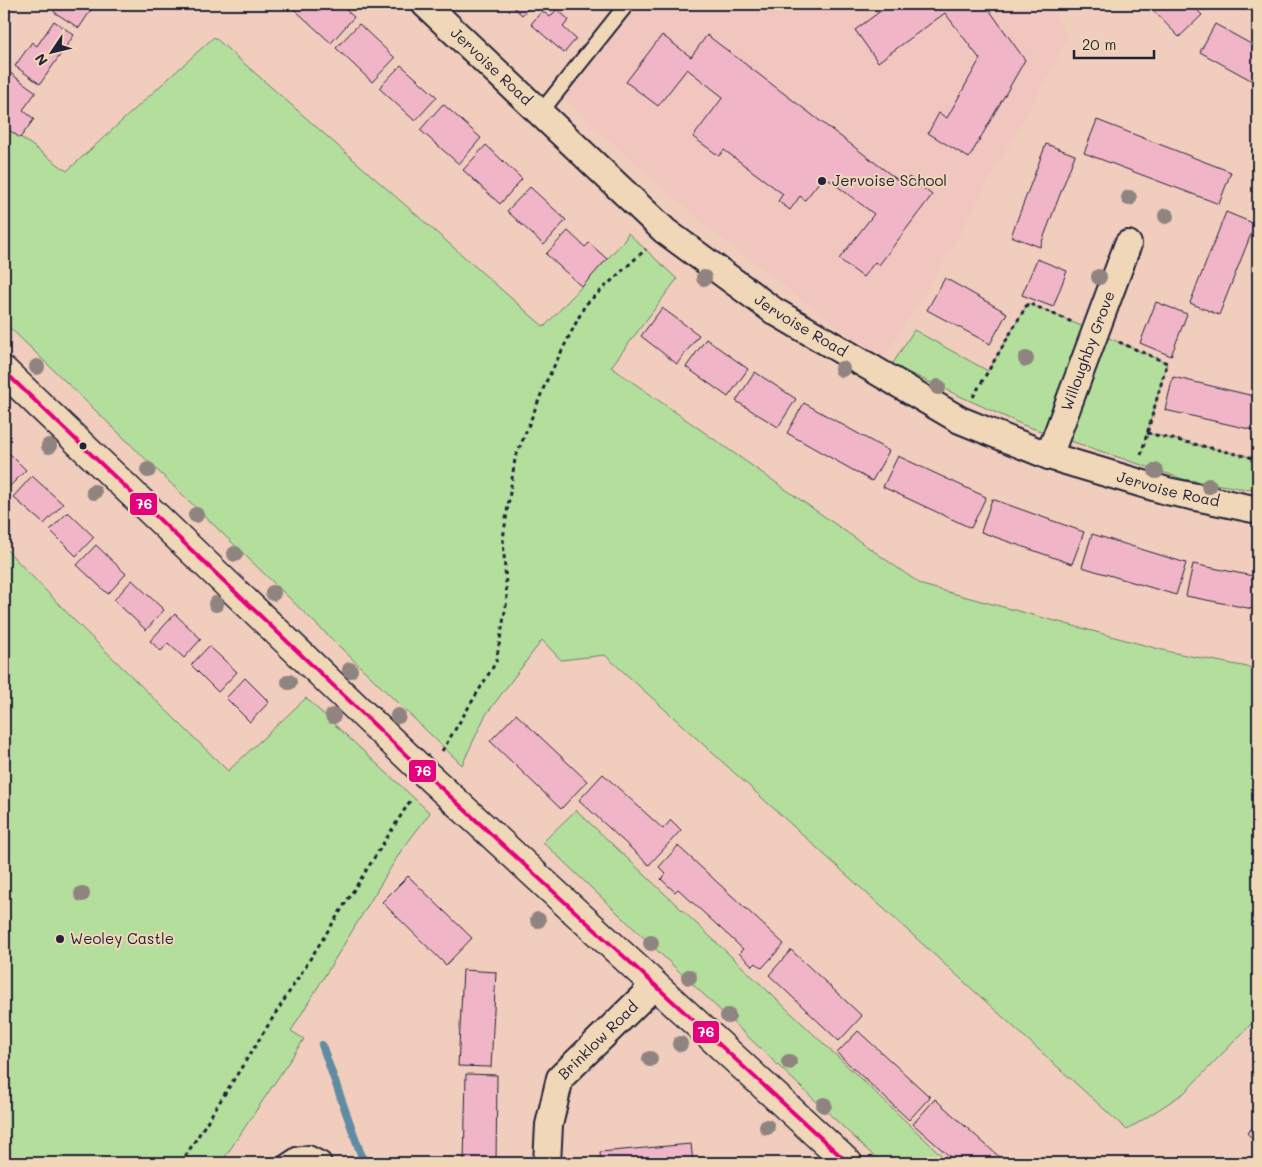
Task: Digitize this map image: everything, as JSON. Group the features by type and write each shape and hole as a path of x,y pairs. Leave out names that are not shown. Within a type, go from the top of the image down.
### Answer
{"street":[{"name":"Jervoise Road","path":"425,4 665,231 774,311 951,415 1049,456 1167,491 1258,510"},
{"name":"Willoughby Grove","path":"1049,456 1128,244"},
{"path":"4,371 427,774 848,1163"},
{"name":"Brinklow Road","path":"547,1163 549,1125 560,1078 655,985"}],"lane":[{"path":"540,113 627,4"},
{"path":"284,1163 296,1155 309,1153 323,1160 324,1163"}],"path":[{"path":"181,1163 496,662 507,600 503,539 515,459 546,382 585,305 665,231"},
{"path":"1147,433 1258,459"}],"shaded area":[{"name":"Jervoise School","path":"623,4 1046,4 1069,37 942,265 882,360 716,234 596,128 555,88"}],"green space":[{"path":"214,37 544,327 624,241 628,233 677,279 611,367 922,585 1170,652 1258,669 1258,1017 1184,1093 1127,1130 605,655 561,660 542,640 485,716 462,765 4,322 4,125 67,171"},
{"path":"1028,303 1167,363 1147,433 1258,459 1258,491 1183,479 1023,425 892,365 914,330 988,371"},
{"path":"4,547 76,622 228,771 306,698 430,813 401,851 291,1031 304,1039 221,1163 4,1163"},
{"path":"576,810 950,1163 881,1163 543,842"}],"building":[{"path":"60,4 95,4 79,28 54,12"},
{"path":"299,4 339,4 354,17 331,43 294,9"},
{"path":"510,4 532,4 522,15"},
{"path":"890,4 985,4 1025,60 969,158 928,133 939,113 947,118 980,59 945,13 878,62 855,30"},
{"path":"1147,4 1191,4 1202,15 1179,37"},
{"path":"557,9 569,20 563,27 576,39 564,53 531,24 542,11 550,17"},
{"path":"54,21 74,35 40,84 15,66 32,42 37,46"},
{"path":"359,24 395,58 372,82 336,48"},
{"path":"1215,24 1258,48 1258,84 1200,52"},
{"path":"662,35 691,57 707,35 903,184 909,177 932,195 879,265 875,262 863,277 839,259 874,214 824,176 805,200 800,196 790,210 778,201 783,194 724,150 719,156 693,137 723,97 687,69 658,106 626,82"},
{"path":"401,65 437,97 415,121 379,88"},
{"path":"6,70 36,92 23,110 34,119 20,138 4,126 4,73"},
{"path":"443,104 481,138 459,164 420,130"},
{"path":"1097,120 1231,172 1219,204 1084,153"},
{"path":"1046,144 1075,155 1040,247 1011,236"},
{"path":"486,145 522,179 500,204 463,170"},
{"path":"530,187 566,220 544,245 507,211"},
{"path":"1226,212 1255,224 1219,315 1190,303"},
{"path":"568,231 585,247 589,243 607,259 582,287 546,254"},
{"path":"1037,259 1067,271 1053,307 1022,295"},
{"path":"945,278 1007,313 990,344 927,310"},
{"path":"1156,302 1187,314 1171,356 1140,343"},
{"path":"662,308 699,335 677,364 641,336"},
{"path":"706,339 748,369 728,397 686,367"},
{"path":"755,372 796,399 778,427 736,401"},
{"path":"1173,377 1258,397 1258,431 1165,410"},
{"path":"804,403 889,451 872,481 787,433"},
{"path":"4,448 26,470 6,490 4,488"},
{"path":"898,456 986,497 971,528 883,487"},
{"path":"32,476 63,504 44,524 13,497"},
{"path":"992,499 1084,532 1072,564 981,532"},
{"path":"68,512 94,537 76,556 50,530"},
{"path":"1092,534 1186,563 1176,595 1082,567"},
{"path":"96,545 126,574 108,594 77,565"},
{"path":"1193,564 1258,577 1258,610 1186,596"},
{"path":"132,580 164,610 146,630 114,600"},
{"path":"175,614 201,639 184,658 168,643 161,651 150,641"},
{"path":"209,646 237,672 218,692 191,665"},
{"path":"245,678 269,702 250,722 226,698"},
{"path":"516,714 587,781 561,809 490,741"},
{"path":"603,774 663,829 671,820 681,830 649,865 579,800"},
{"path":"678,846 784,944 762,968 756,963 753,966 739,953 743,949 678,889 675,892 661,879 666,874 659,867"},
{"path":"408,876 472,938 446,965 382,902"},
{"path":"791,950 862,1016 839,1041 769,975"},
{"path":"463,970 496,972 491,1067 458,1066"},
{"path":"858,1031 930,1097 909,1120 837,1053"},
{"path":"466,1074 497,1075 496,1163 464,1163"},
{"path":"935,1099 1006,1163 957,1163 913,1124"},
{"path":"1258,1122 1258,1145 1247,1133"},
{"path":"691,1144 693,1163 601,1163 600,1152"}],"waterway":[{"path":"322,1045 364,1163"}],"transit line":[{"name":"76","path":"4,371 427,775 848,1163"}],"place":[{"name":"Jervoise School","path":"822,181"},
{"name":"Weoley Castle","path":"60,939"}]}
